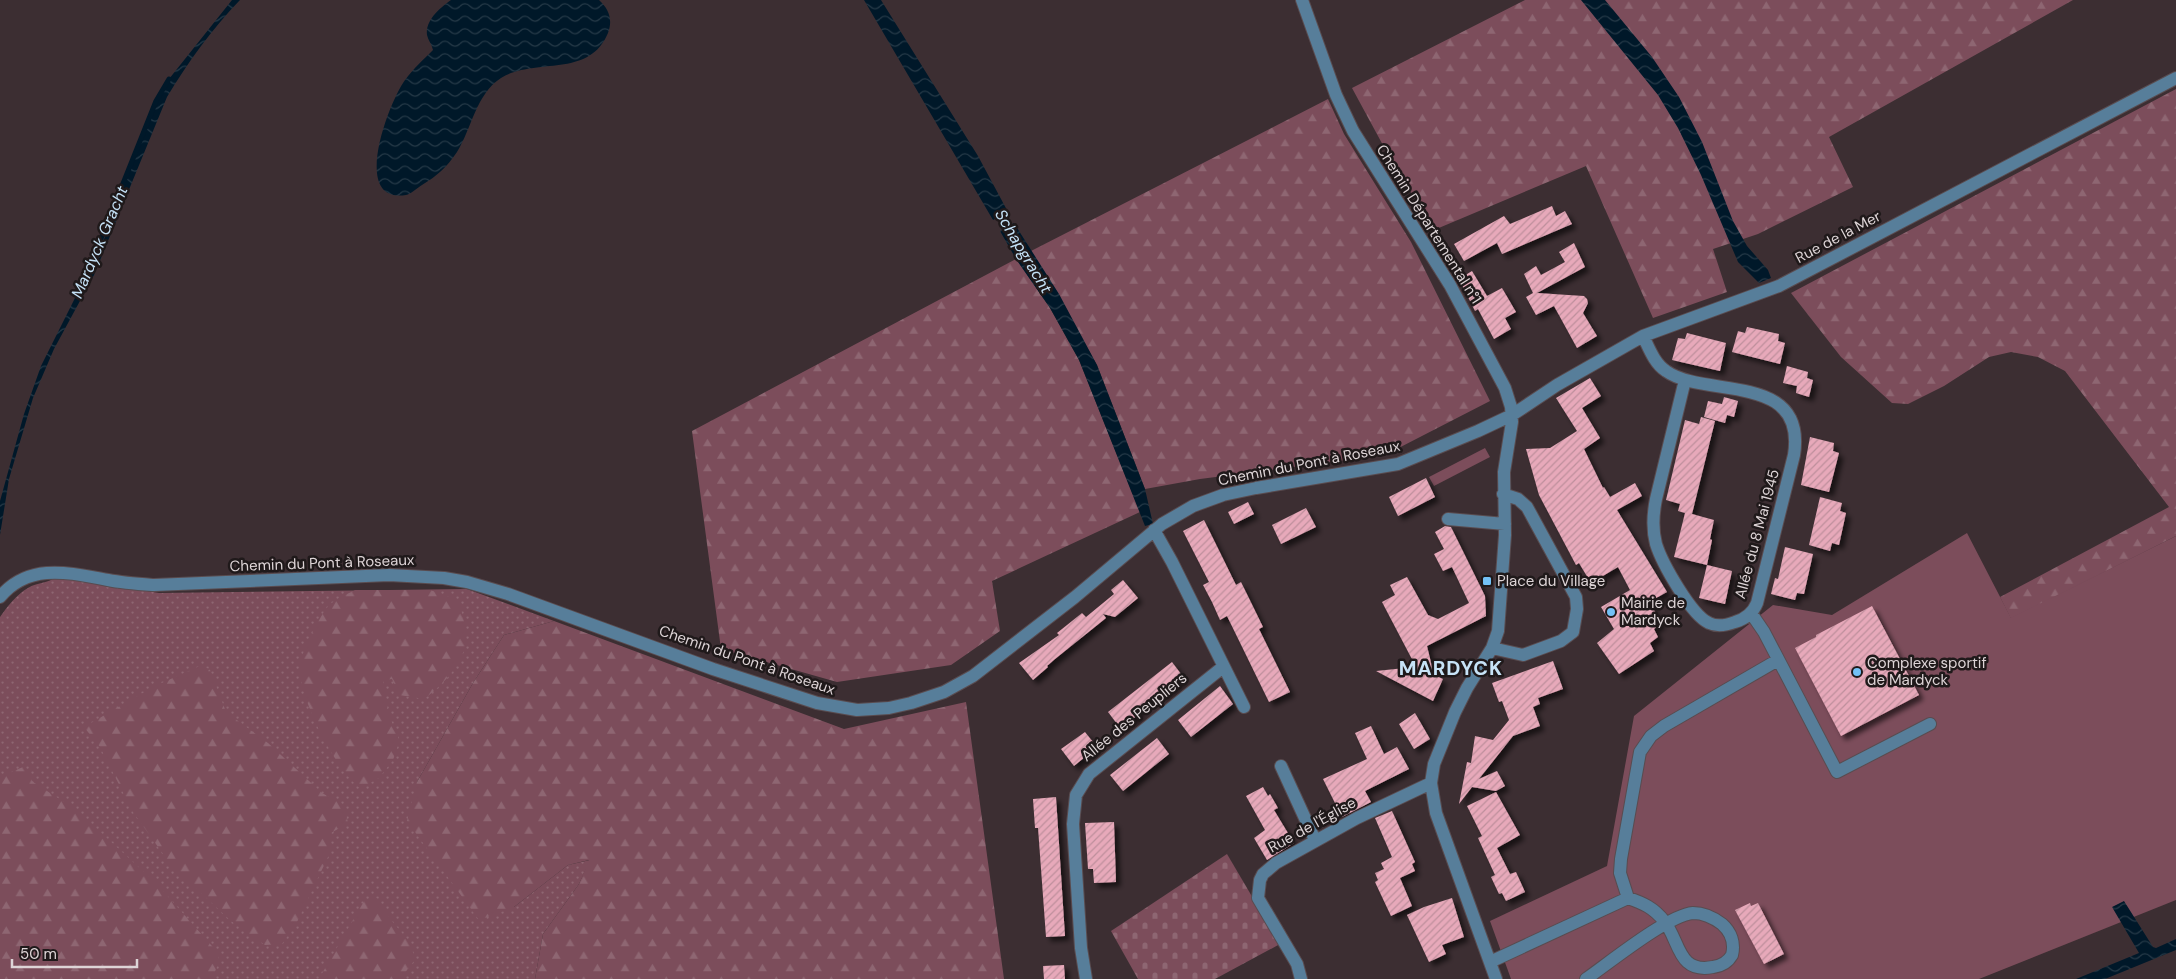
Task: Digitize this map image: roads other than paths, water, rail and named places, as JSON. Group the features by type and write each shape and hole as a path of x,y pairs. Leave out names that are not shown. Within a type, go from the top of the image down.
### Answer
{"street":[{"name":"Chemin Départemental n°1","path":"1302,0 1336,95 1353,131 1450,285 1505,388 1512,415 1505,462 1503,494 1505,524 1500,624 1492,648 1460,700 1434,764 1431,783 1436,813 1496,979"},
{"name":"Rue de la Mer","path":"1512,415 1557,385 1643,336 1779,286 2176,78"},
{"name":"Allée du 8 Mai 1945","path":"1643,336 1659,365 1671,374 1685,380 1737,388 1763,396 1784,412 1795,432 1794,454 1759,596 1751,613 1738,621 1724,625 1710,624 1704,621 1688,602 1663,560 1656,544 1653,526 1654,508 1685,380"},
{"name":"Chemin du Pont à Roseaux","path":"0,598 17,582 36,575 54,572 74,573 124,583 154,585 389,575 444,578 467,582 508,594 792,696 839,708 868,710 889,708 923,700 944,692 973,676 1076,597 1154,530 1175,515 1213,498 1256,488 1398,464 1512,415"},
{"path":"1492,648 1523,656 1561,641 1573,632 1577,609 1576,597 1527,507 1518,499 1503,494"},
{"path":"1448,519 1505,524"},
{"path":"1154,530 1172,562 1244,707"},
{"path":"1751,613 1764,632 1837,772 1930,724"},
{"path":"1628,898 1620,873 1620,858 1640,752 1647,740 1664,726 1778,660"},
{"name":"Allée des Peupliers","path":"1086,979 1081,948 1073,824 1073,809 1078,789 1097,766 1223,667"},
{"path":"1281,766 1315,840"},
{"name":"Rue de l'Église","path":"1301,979 1297,964 1258,898 1258,885 1263,874 1269,868 1315,840 1431,783"},
{"path":"1490,962 1628,898 1650,907 1666,923 1678,950 1687,962 1700,968 1716,967 1729,960 1733,949 1731,937 1727,930 1714,919 1693,913 1666,923 1586,979"}],"water":[{"path":"232,0 240,0 201,46 167,97 94,275 54,349 33,398 9,479 0,535 0,501 24,414 41,366 101,246 142,136 165,84"},
{"path":"451,0 599,0 609,15 610,24 608,33 599,47 588,56 575,62 515,72 501,78 480,102 462,143 445,167 406,195 389,193 380,184 377,168 378,148 384,128 398,91 415,68 433,50 427,35 428,24 438,10"},
{"path":"864,0 881,0 978,156 1008,212 993,220"},
{"path":"1581,0 1605,0 1652,57 1679,97 1702,142 1733,221 1747,246 1768,270 1771,278 1759,283 1738,262 1701,175 1678,128 1658,95"},
{"path":"1014,223 1059,294 1097,365 1145,489 1153,524 1145,526 1079,360 1050,308 1016,259 1000,231"},
{"path":"2124,901 2153,947 2156,948 2176,939 2176,950 2105,979 2076,979 2139,953 2112,907"}],"waterway":[{"name":"Mardyck Gracht","path":"84,281 156,101 169,79"},
{"name":"Schapgracht","path":"999,211 1011,232"}],"place":[{"name":"Place du Village","path":"1487,581"},
{"name":"Mairie de Mardyck","path":"1611,612"},
{"name":"Complexe sportif de Mardyck","path":"1857,672"}],"district":[{"name":"MARDYCK","path":"1451,668"}]}
